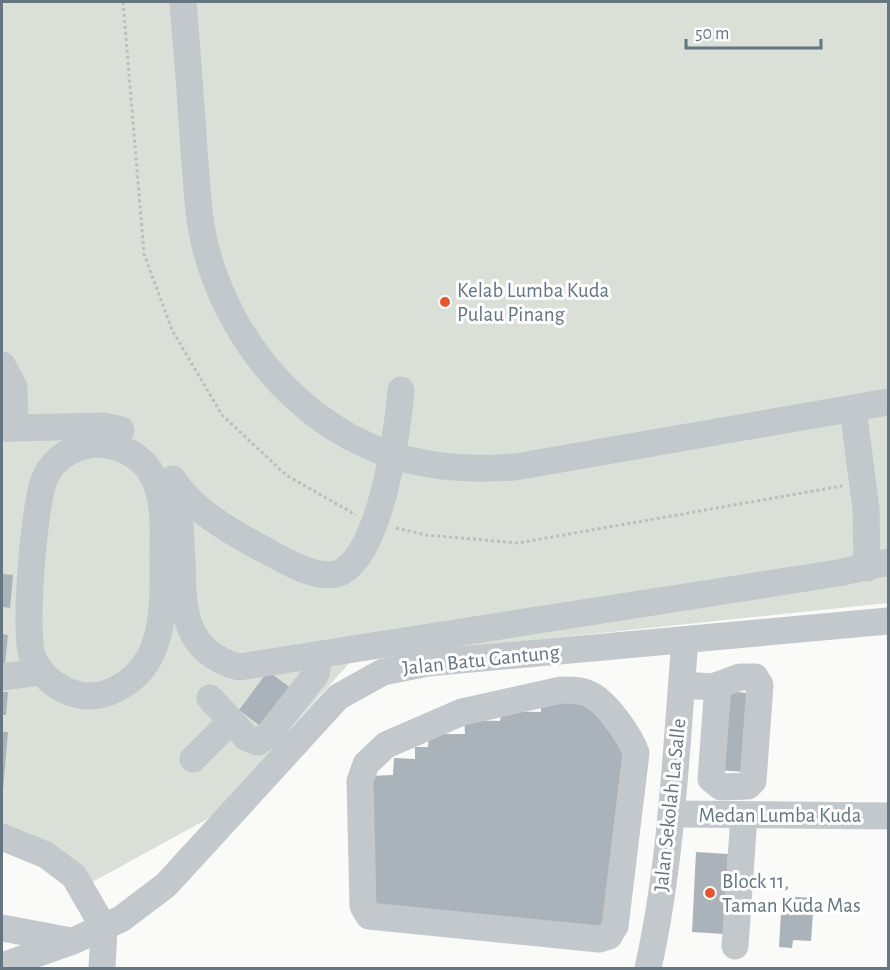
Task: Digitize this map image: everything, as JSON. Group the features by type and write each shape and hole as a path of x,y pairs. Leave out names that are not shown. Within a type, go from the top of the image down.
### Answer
{"street":[{"path":"183,2 203,240 217,284 236,325 264,366 300,403 336,429 391,454 427,464 478,469 514,467 888,402"},
{"path":"2,365 14,387 18,428 44,448 56,463"},
{"path":"18,428 103,426 135,436 150,446 178,487 210,515 256,545 310,570 324,575 335,574 353,563 372,532 391,454 401,390"},
{"path":"178,487 183,604 186,620 197,641 226,663 239,667 878,565 866,509 853,409"},
{"path":"108,444 136,456 149,470 159,494 162,509 162,609 155,645 147,663 134,678 114,692 86,696 69,692 53,684 41,672 33,658 28,641 33,559 44,479 56,463 82,446 108,444"},
{"name":"Jalan Batu Gantung","path":"2,966 104,928 166,885 338,697 383,672 428,663 888,621"},
{"name":"Jalan Sekolah La Salle","path":"648,969 657,929 671,814 686,640"},
{"path":"210,699 247,738 258,742 269,734 316,674 319,655"},
{"path":"2,677 41,672"},
{"path":"682,685 718,685"},
{"path":"578,690 590,694 625,731 636,753 615,926 609,936 599,939 369,916 363,906 360,795 360,781 366,764 386,746 462,712 547,691 578,690"},
{"path":"193,759 231,721"},
{"name":"Medan Lumba Kuda","path":"671,814 888,816"},
{"path":"735,946 744,816"},
{"path":"2,837 46,855 74,876 104,928 102,969"},
{"path":"618,894 660,897"},
{"path":"615,926 657,929"},
{"path":"2,928 73,941"}],"shaded area":[{"name":"Kelab Lumba Kuda Pulau Pinang","path":"2,2 888,2 888,603 353,659 211,817 76,891 47,865 2,845"}],"building":[{"path":"2,574 13,575 10,608 2,607"},
{"path":"2,634 8,635 5,664 2,664"},
{"path":"268,671 292,689 263,728 239,710"},
{"path":"721,691 750,693 745,772 717,770"},
{"path":"2,692 8,692 6,715 2,715"},
{"path":"541,701 593,704 624,741 608,931 367,910 369,776 393,775 394,758 415,759 415,747 428,747 429,734 465,734 464,720 500,721 502,711 541,712"},
{"path":"2,732 8,732 3,790 2,789"},
{"name":"Block 11, Taman Kuda Mas","path":"696,852 728,854 724,934 692,932"},
{"path":"782,896 814,898 811,941 793,940 792,948 779,947"}],"place":[{"name":"Kelab Lumba Kuda Pulau Pinang","path":"445,302"},
{"name":"Block 11, Taman Kuda Mas","path":"710,893"}]}
